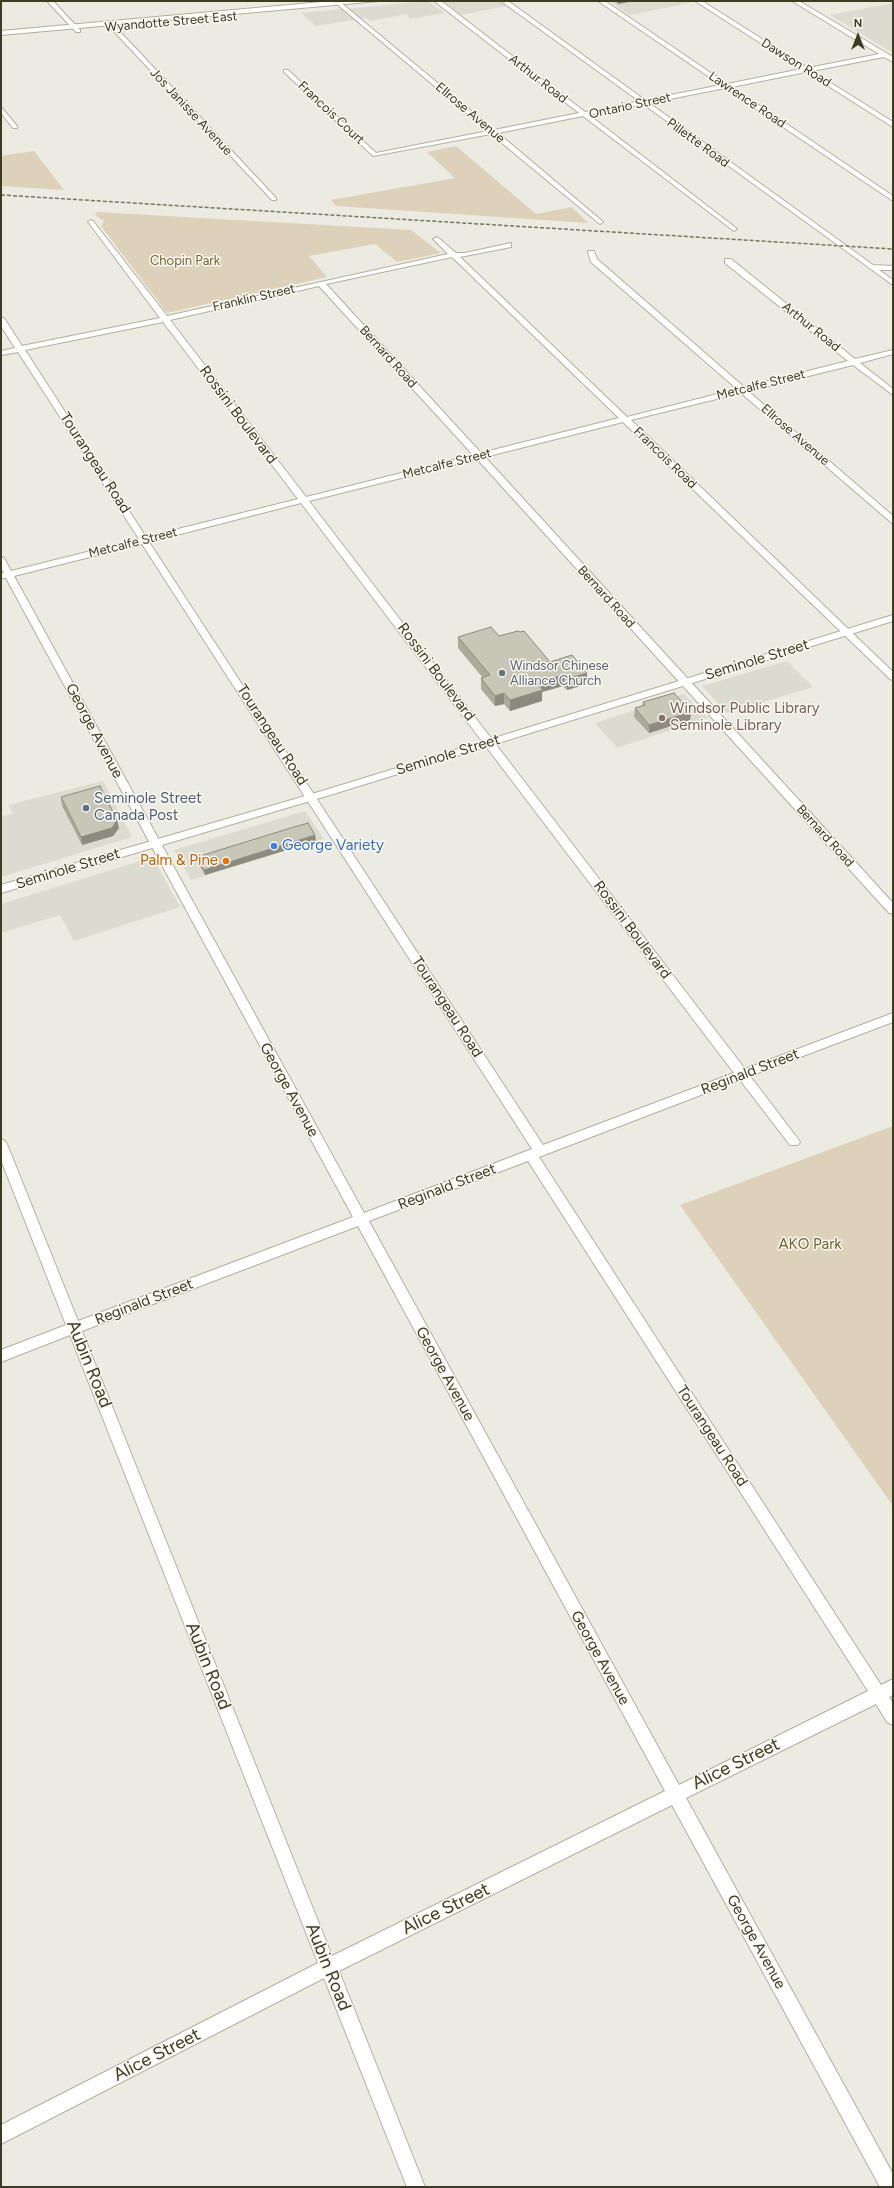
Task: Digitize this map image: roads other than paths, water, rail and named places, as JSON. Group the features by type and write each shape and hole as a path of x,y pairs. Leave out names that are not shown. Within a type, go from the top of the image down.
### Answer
{"street":[{"path":"50,1 76,28"},
{"name":"Wyandotte Street East","path":"1,33 110,26 335,7 340,4 376,1"},
{"name":"Arthur Road","path":"437,1 734,229"},
{"name":"Pillette Road","path":"504,1 893,282"},
{"name":"Lawrence Road","path":"601,1 893,199"},
{"name":"Dawson Road","path":"698,1 893,125"},
{"path":"795,1 893,60"},
{"name":"Ellrose Avenue","path":"340,4 600,222"},
{"name":"Jos Janisse Avenue","path":"110,26 274,199"},
{"name":"Wyandotte Street East","path":"1,38 76,28"},
{"name":"Ontario Street","path":"376,155 884,55"},
{"name":"Francois Court","path":"286,71 376,155"},
{"path":"1,109 15,127"},
{"name":"Rossini Boulevard","path":"91,222 794,1142"},
{"name":"Francois Road","path":"437,239 893,677"},
{"name":"Franklin Street","path":"1,353 165,319 452,255 466,254 508,245"},
{"name":"Ellrose Avenue","path":"591,253 594,260 893,522"},
{"name":"Arthur Road","path":"728,261 893,393"},
{"path":"871,267 893,268"},
{"name":"Bernard Road","path":"321,283 893,910"},
{"name":"Tourangeau Road","path":"1,320 312,797 893,1717"},
{"name":"Metcalfe Street","path":"5,575 893,352"},
{"name":"George Avenue","path":"1,560 5,575 154,843 890,2187"},
{"name":"Seminole Street","path":"1,889 312,797 893,618"},
{"name":"Reginald Street","path":"1,1356 893,1017"},
{"name":"Aubin Road","path":"1,1144 416,2187"},
{"name":"Alice Street","path":"1,2135 328,1967 893,1687"}],"railway":[{"path":"1,195 893,249"}],"place":[{"name":"Windsor Chinese Alliance Church","path":"502,673"},
{"name":"Windsor Public Library Seminole Library","path":"662,718"},
{"name":"Seminole Street Canada Post","path":"86,808"},
{"name":"George Variety","path":"274,846"},
{"name":"Palm & Pine","path":"226,861"}],"park label":[{"name":"Chopin Park","path":"185,261"},
{"name":"AKO Park","path":"810,1245"}]}
